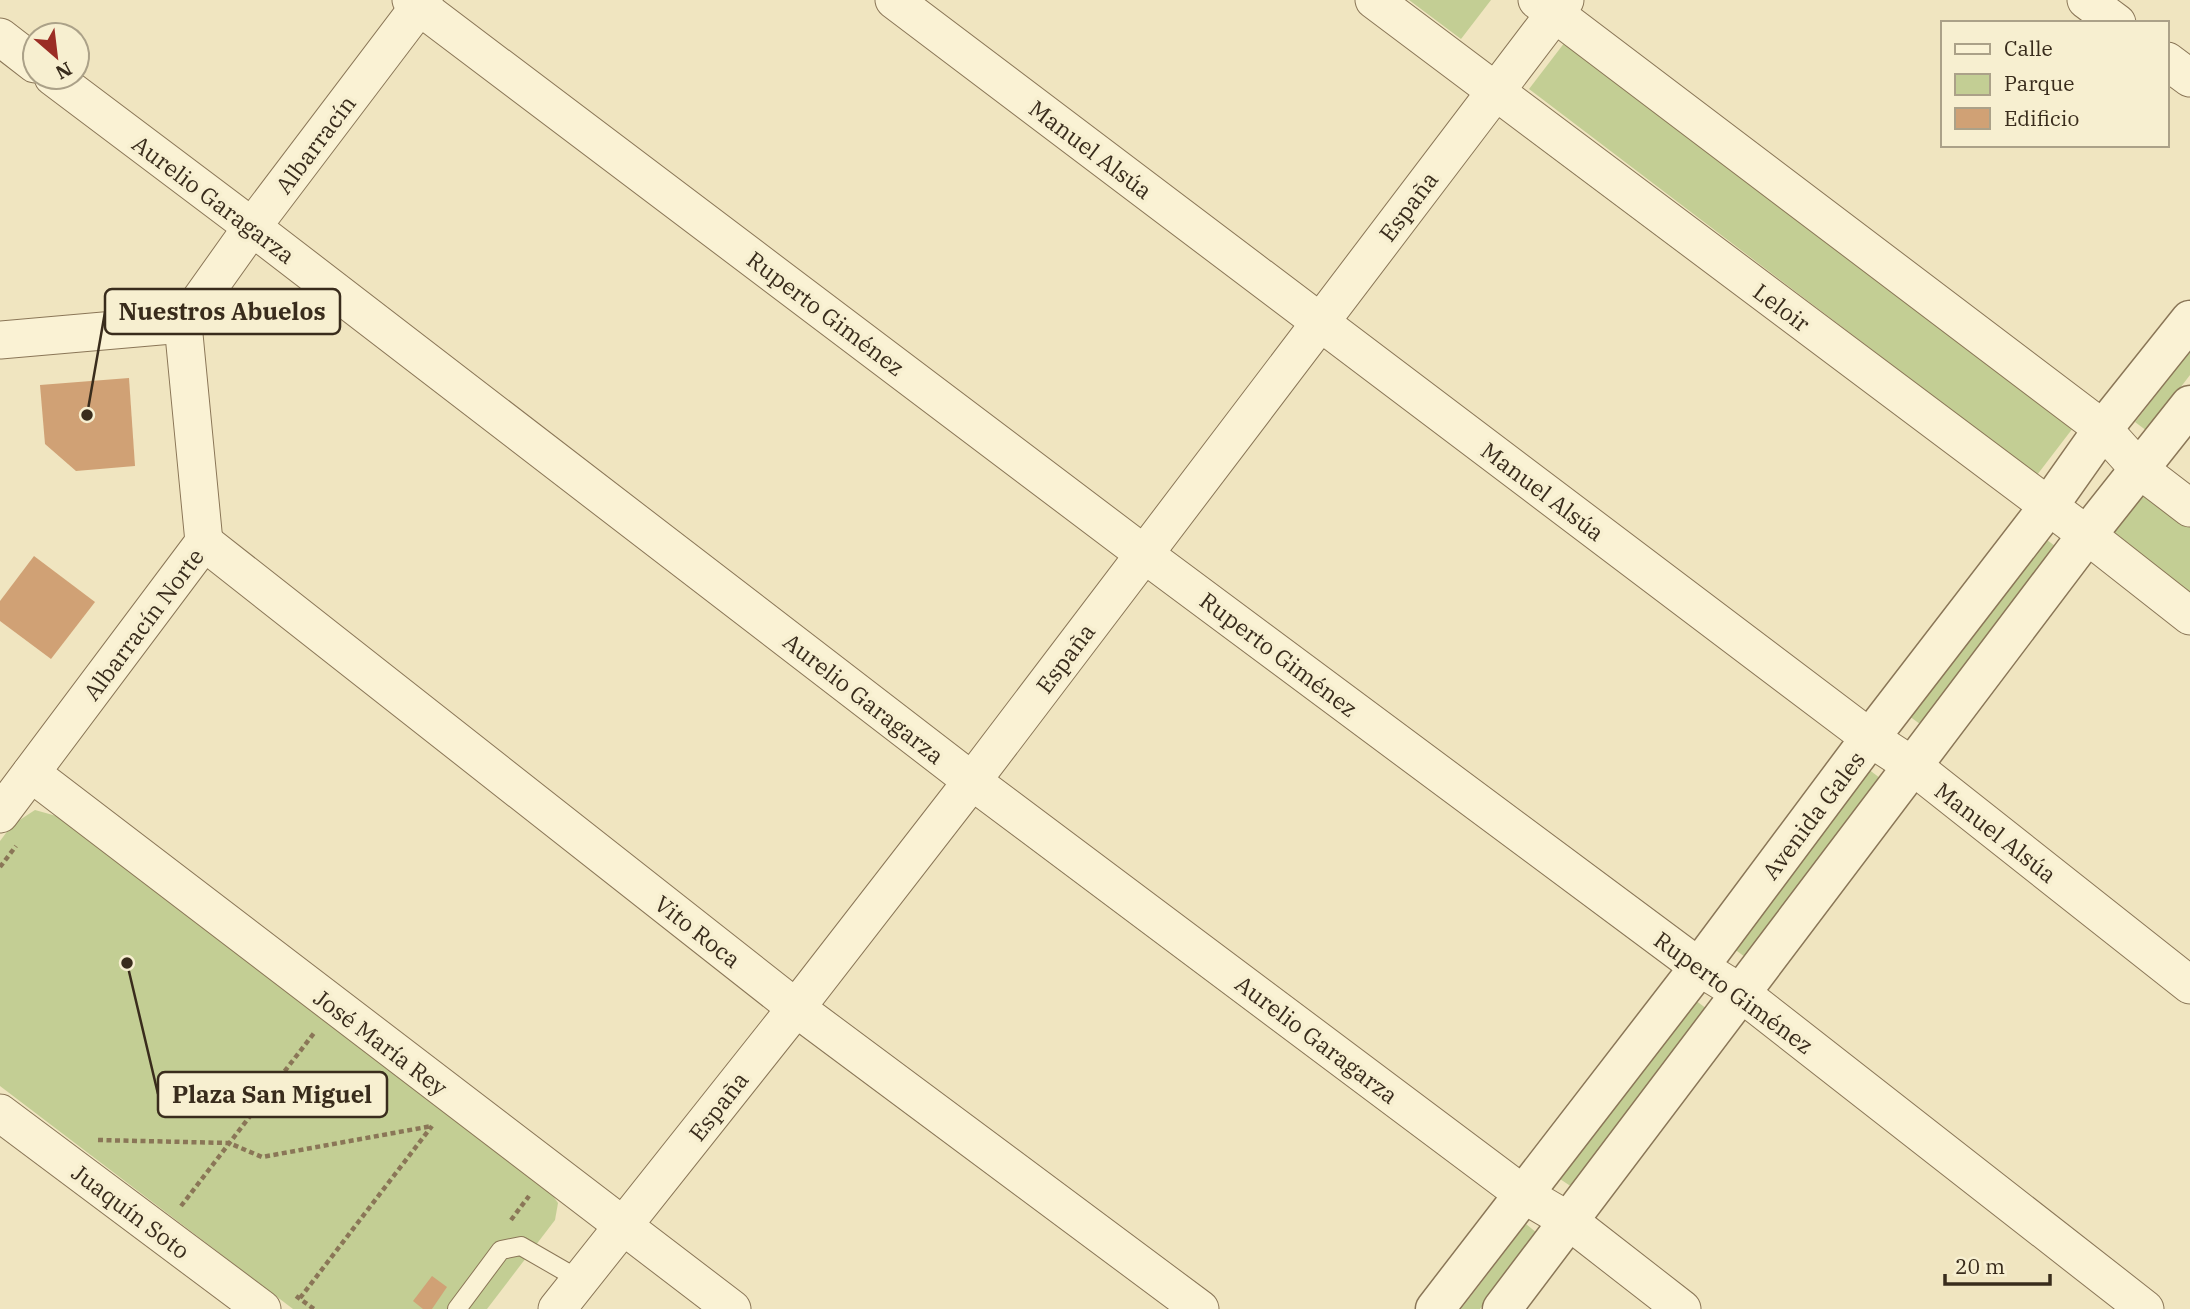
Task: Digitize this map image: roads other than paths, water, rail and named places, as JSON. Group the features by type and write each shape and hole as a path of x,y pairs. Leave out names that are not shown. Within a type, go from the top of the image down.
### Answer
{"street":[{"name":"Manuel Alsúa","path":"894,0 1870,738 1913,766 2190,985"},
{"name":"Leloir","path":"1374,0 2087,535 2190,616"},
{"path":"2086,0 2114,21"},
{"name":"Albarracín","path":"183,324 419,2"},
{"name":"Ruperto Giménez","path":"419,2 1144,554 1699,967 1741,993 2145,1309"},
{"name":"España","path":"557,1309 796,1009 972,781 1496,91 1552,4"},
{"path":"1552,4 2103,429 2139,469 2190,508"},
{"path":"0,37 21,53"},
{"path":"2169,62 2190,78"},
{"name":"Aurelio Garagarza","path":"71,91 252,227 972,781 1523,1194 1569,1221 1682,1309"},
{"name":"Avenida Gales","path":"1435,1309 1699,967 1870,738 2048,507 2103,429 2190,320"},
{"path":"0,341 183,324"},
{"name":"Albarracín Norte","path":"0,814 204,542 183,324"},
{"path":"1502,1309 2087,535 2190,405"},
{"name":"Vito Roca","path":"204,542 796,1009 1200,1309"},
{"name":"José María Rey","path":"31,773 732,1309"},
{"name":"Juaquín Soto","path":"0,1112 262,1309"}],"lane":[{"path":"457,1309 501,1250 521,1246 580,1280"}],"place":[{"name":"Nuestros Abuelos","path":"87,415"},
{"name":"Plaza San Miguel","path":"127,963"}]}
